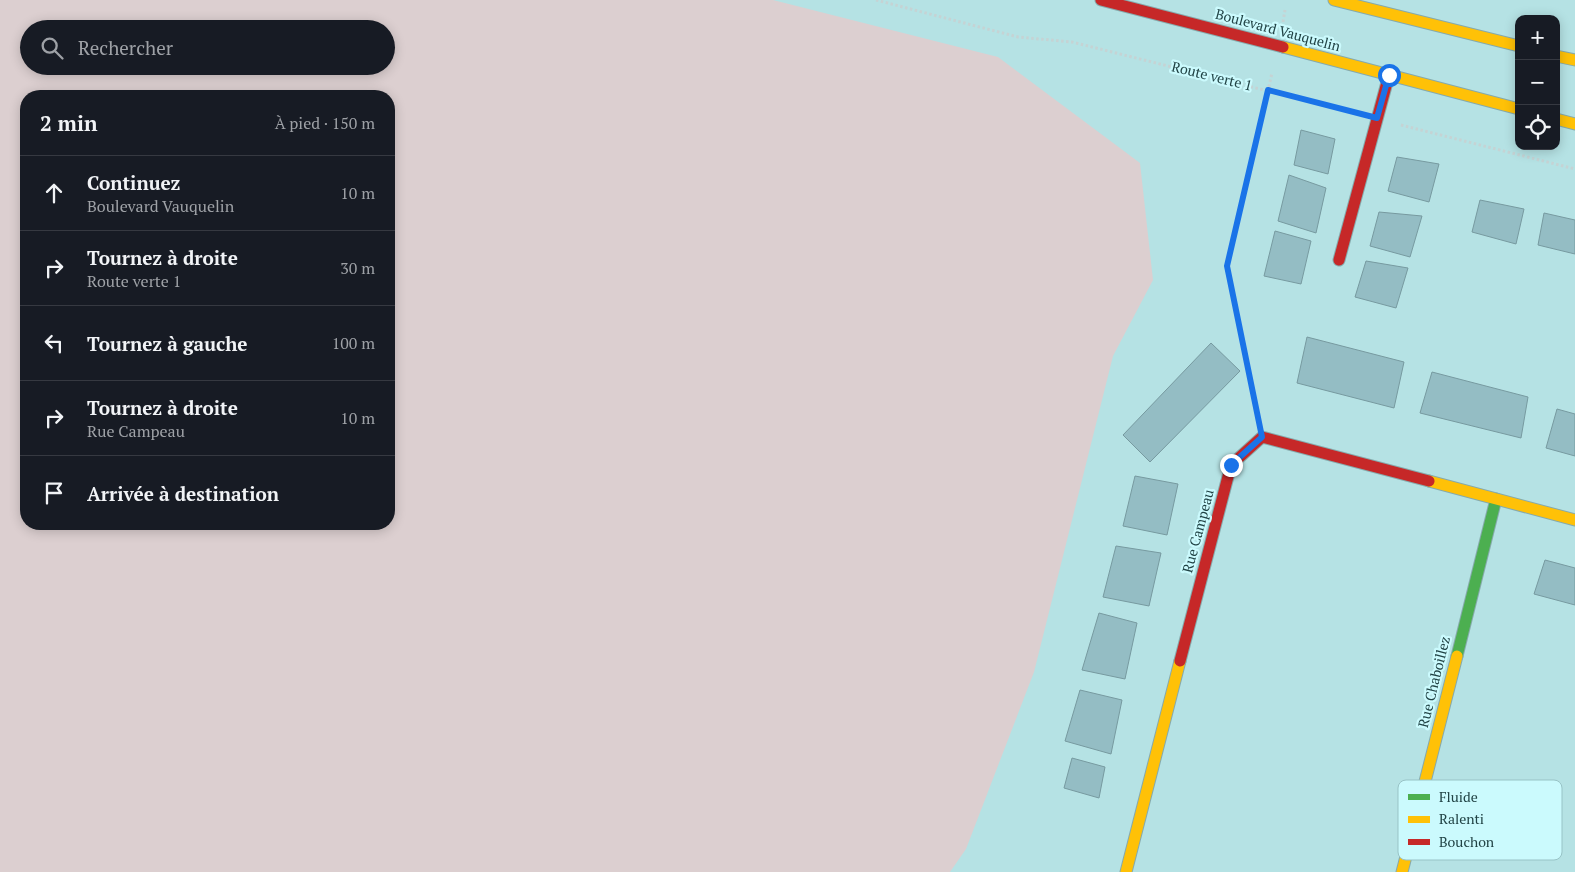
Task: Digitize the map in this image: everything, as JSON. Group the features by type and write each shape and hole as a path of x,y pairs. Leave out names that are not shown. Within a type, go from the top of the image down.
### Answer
{"street":[{"name":"Boulevard Vauquelin","path":"1101,0 1515,108"},
{"path":"1334,0 1515,45"},
{"path":"1560,57 1575,60"},
{"path":"1339,260 1389,75"},
{"path":"1560,120 1575,124"},
{"path":"1262,437 1575,520"},
{"name":"Rue Campeau","path":"1126,872 1231,465 1262,437"},
{"name":"Rue Chaboillez","path":"1425,780 1496,499"}],"path":[{"name":"Route verte 1","path":"876,0 1018,37 1072,42 1575,169"},
{"path":"1262,437 1227,266 1272,73"}],"shaded area":[{"path":"0,0 773,0 998,57 1140,163 1153,280 1113,356 1034,672 966,849 950,872 0,872"}],"building":[{"path":"1301,130 1335,139 1328,174 1294,165"},
{"path":"1397,157 1439,164 1429,202 1388,191"},
{"path":"1289,175 1326,188 1316,233 1278,221"},
{"path":"1480,200 1524,209 1516,244 1472,232"},
{"path":"1379,212 1422,216 1410,257 1370,246"},
{"path":"1544,213 1575,220 1575,254 1538,245"},
{"path":"1275,231 1311,241 1301,284 1264,276"},
{"path":"1366,261 1408,268 1396,308 1355,297"},
{"path":"1307,337 1404,362 1394,408 1297,383"},
{"path":"1211,343 1240,371 1150,462 1123,435"},
{"path":"1432,372 1528,397 1521,438 1420,413"},
{"path":"1557,409 1575,414 1575,456 1546,448"},
{"path":"1135,476 1178,484 1167,535 1123,526"},
{"path":"1116,546 1161,553 1149,606 1103,597"},
{"path":"1545,560 1575,568 1575,605 1534,594"},
{"path":"1099,613 1137,623 1125,679 1082,670"},
{"path":"1080,690 1122,700 1111,754 1065,741"},
{"path":"1072,758 1105,767 1099,798 1064,788"}],"traffic: fast":[{"path":"1457,656 1496,499"}],"traffic: slow":[{"path":"1334,0 1515,45"},
{"path":"1283,47 1515,108"},
{"path":"1560,57 1575,60"},
{"path":"1560,120 1575,124"},
{"path":"1429,481 1575,520"},
{"path":"1425,780 1457,656"},
{"path":"1126,872 1180,661"},
{"path":"1402,872 1405,860"}],"traffic: jam":[{"path":"1101,0 1283,47"},
{"path":"1339,260 1389,75"},
{"path":"1180,661 1231,465 1262,437 1429,481"}],"route":[{"path":"1231,465 1262,437 1227,266 1268,90 1377,118 1389,75"}]}
